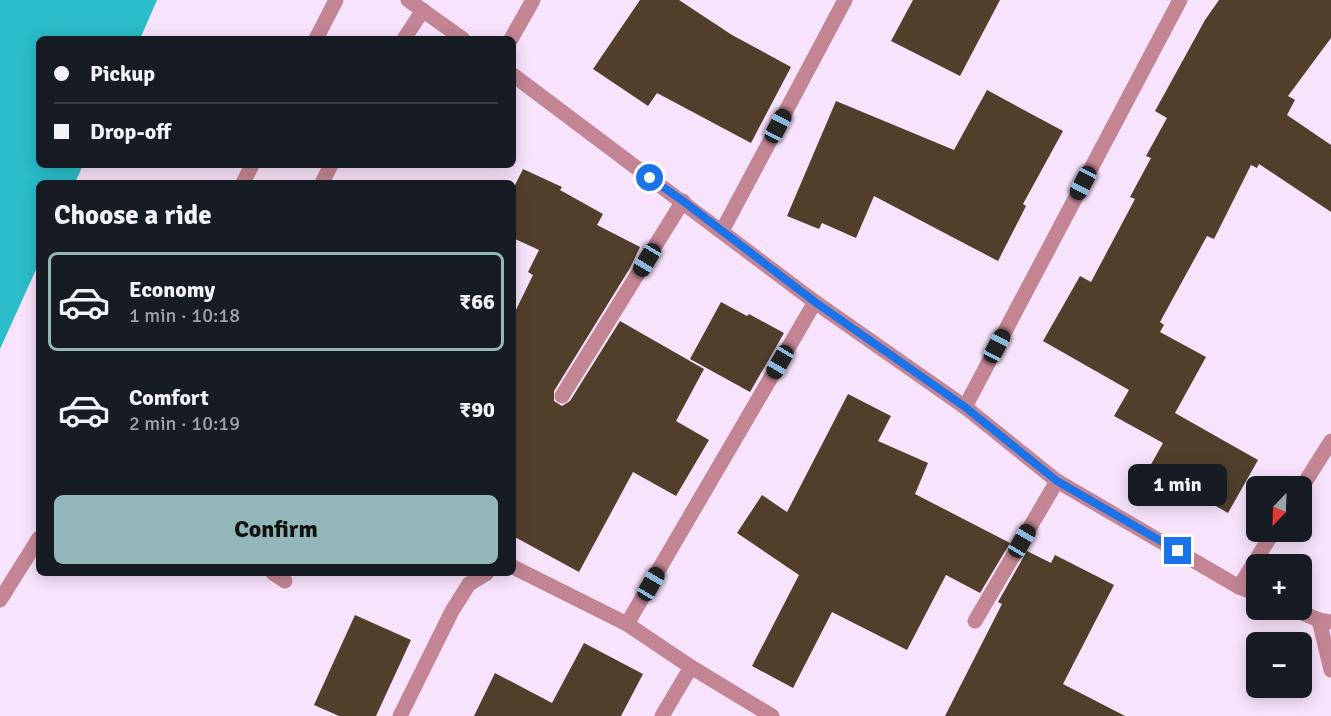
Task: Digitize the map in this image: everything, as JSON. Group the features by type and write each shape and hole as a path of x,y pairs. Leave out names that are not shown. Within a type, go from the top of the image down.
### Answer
{"street":[{"path":"318,36 336,0"},
{"path":"408,0 459,36"},
{"path":"513,36 533,0"},
{"path":"722,231 845,0"},
{"path":"965,407 1180,0"},
{"path":"406,36 423,10"},
{"path":"516,77 815,302 965,407 1057,481 1246,590"},
{"path":"562,396 683,201"},
{"path":"627,624 815,302"},
{"path":"1309,476 1331,441"},
{"path":"975,621 1057,481"},
{"path":"1239,587 1267,542"},
{"path":"0,600 36,543"},
{"path":"516,568 627,624 691,667 772,716"},
{"path":"400,716 458,602 469,584 482,576"},
{"path":"1325,621 1331,670"},
{"path":"662,716 691,667"}],"water":[{"path":"0,0 157,0 141,36 36,36 36,168 82,168 76,180 36,180 36,270 0,349"}],"building":[{"path":"640,0 679,0 732,35 791,67 751,143 657,93 648,106 593,69"},
{"path":"913,0 1000,0 960,76 891,41"},
{"path":"1219,0 1331,0 1331,38 1288,96 1295,100 1287,115 1331,145 1331,212 1259,164 1257,168 1251,165 1214,239 1207,236 1160,322 1164,325 1160,332 1206,357 1175,413 1258,460 1249,476 1246,476 1246,481 1228,513 1149,468 1163,443 1114,416 1129,390 1043,341 1080,276 1091,282 1135,199 1130,197 1151,158 1146,156 1167,118 1155,111 1205,20"},
{"path":"987,90 1063,131 1023,204 1026,206 998,261 874,196 856,238 822,223 819,229 787,216 836,101 954,150"},
{"path":"523,169 562,187 560,190 603,214 597,225 640,247 630,268 554,391 554,401 562,406 570,401 620,321 704,369 676,421 709,440 676,496 633,472 579,572 516,538 516,310 533,275 528,272 539,250 516,239 516,183"},
{"path":"721,302 784,333 750,392 690,359"},
{"path":"848,394 891,416 878,441 928,463 915,494 1010,543 980,593 946,575 907,650 832,612 793,688 752,666 799,575 737,533 762,495 787,512"},
{"path":"1027,551 1051,563 1055,555 1114,585 1063,684 1125,716 945,716 1002,604 998,602"},
{"path":"355,615 411,640 376,716 339,716 314,705"},
{"path":"584,643 643,674 621,716 474,716 495,673 552,703"}],"route":[{"path":"650,178 815,302 965,407 1057,481 1178,551"}]}
